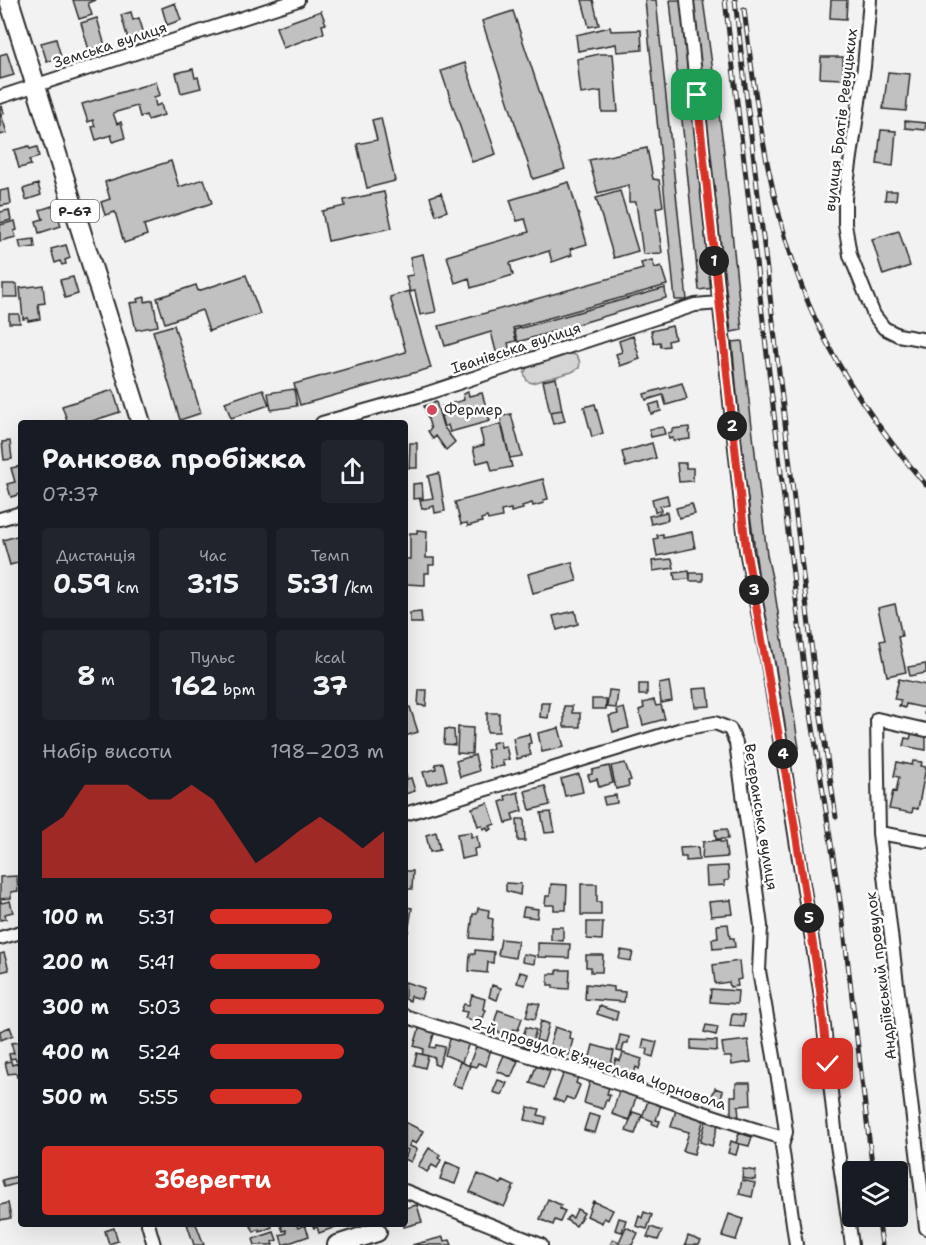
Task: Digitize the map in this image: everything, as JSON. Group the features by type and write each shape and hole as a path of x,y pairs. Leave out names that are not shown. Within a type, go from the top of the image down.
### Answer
{"main road":[{"name":"Р-67","path":"9,0 140,420"},
{"path":"337,1245 377,1234"}],"street":[{"name":"Земська вулиця","path":"0,97 298,0"},
{"path":"687,0 746,549 768,664 820,990 836,1138 852,1245"},
{"name":"вулиця Братів Ревуцьких","path":"870,0 864,67 845,198 845,224 850,255 874,315 884,328 898,335 926,340"},
{"name":"Іванівська вулиця","path":"333,420 425,394 695,304 718,303"},
{"path":"0,519 18,514"},
{"name":"Андріївський провулок","path":"926,730 877,719 879,833 926,1228"},
{"name":"Ветеранська вулиця","path":"408,813 682,729 715,723 730,729 736,743 754,864 761,926 759,971 782,1102 786,1132 782,1146 796,1245"},
{"path":"879,833 926,841"},
{"path":"0,939 18,933"},
{"name":"2-й провулок В'ячеслава Чорновола","path":"408,1017 601,1078 739,1126 784,1138"},
{"path":"408,1192 541,1245"},
{"path":"149,1227 154,1245"}],"shaded area":[{"path":"570,354 578,358 579,368 532,383 527,381 524,373 527,368"}],"building":[{"path":"73,0 96,0 88,3 92,15 79,19"},
{"path":"582,0 593,0 599,25 589,27"},
{"path":"645,0 656,0 687,300 675,300"},
{"path":"670,0 682,0 713,288 699,290"},
{"path":"692,0 703,0 723,143 742,330 731,332"},
{"path":"831,0 847,0 846,19 830,18"},
{"path":"175,3 181,20 167,25 162,8"},
{"path":"321,11 326,24 322,25 324,33 283,48 276,27"},
{"path":"513,11 565,169 533,179 482,21"},
{"path":"131,12 133,20 139,18 144,34 128,39 121,15"},
{"path":"97,18 105,46 89,50 81,23"},
{"path":"610,27 611,31 641,30 642,50 617,52 616,44 578,51 576,35"},
{"path":"56,39 61,57 47,62 41,43"},
{"path":"7,53 14,75 0,79 0,55"},
{"path":"599,54 613,54 618,112 602,112 601,91 581,94 577,59"},
{"path":"821,57 843,57 843,79 820,78"},
{"path":"465,63 496,154 472,162 441,71"},
{"path":"193,69 201,88 181,93 176,73"},
{"path":"888,72 910,74 906,111 883,109"},
{"path":"156,82 160,95 154,97 156,106 161,104 164,115 148,120 146,115 140,117 137,106 113,113 117,124 121,122 125,138 113,142 111,135 96,140 92,127 95,126 93,120 88,122 82,104"},
{"path":"2,106 4,113 1,114 7,133 0,135 0,107"},
{"path":"381,118 395,181 367,188 357,144 377,140 372,120"},
{"path":"905,121 926,123 925,130 905,128"},
{"path":"881,130 896,131 893,166 877,164"},
{"path":"29,146 30,149 37,147 39,157 29,160 31,165 19,168 14,150"},
{"path":"647,148 653,179 659,180 663,206 656,208 662,253 643,254 636,202 629,202 629,185 598,193 589,160"},
{"path":"171,161 179,187 204,179 212,203 144,225 147,235 124,243 115,212 105,215 101,202 110,199 105,182"},
{"path":"569,182 587,244 570,249 572,255 552,262 549,251 510,263 513,275 471,288 469,278 455,283 447,256 529,232 525,219 517,221 510,200"},
{"path":"38,184 41,195 26,200 23,189"},
{"path":"9,189 11,204 0,206 0,191"},
{"path":"620,191 638,251 614,258 596,198"},
{"path":"886,191 897,191 896,200 885,200"},
{"path":"384,192 392,228 328,241 322,211 345,206 344,200"},
{"path":"441,193 447,211 436,215 430,197"},
{"path":"55,205 61,226 39,233 36,221 43,219 40,210"},
{"path":"9,210 11,220 0,223 0,212"},
{"path":"15,221 16,237 0,241 0,225"},
{"path":"899,231 910,266 883,275 872,239"},
{"path":"34,239 35,247 21,249 19,241"},
{"path":"66,245 70,258 65,260 66,264 62,265 60,261 55,263 51,249"},
{"path":"423,254 436,312 420,315 415,291 410,292 406,276 413,275 410,257"},
{"path":"652,260 655,268 661,266 667,285 513,328 516,341 508,343 512,359 499,363 491,332 445,346 439,326 643,269 641,263"},
{"path":"246,275 260,314 209,331 202,310 165,323 157,298 196,285 198,291"},
{"path":"73,277 78,294 65,298 60,280"},
{"path":"3,284 17,284 18,297 3,297"},
{"path":"43,285 45,303 38,304 40,319 28,321 28,318 23,319 20,288"},
{"path":"665,288 666,298 518,342 514,330"},
{"path":"409,291 431,368 300,405 294,384 406,352 390,297"},
{"path":"145,297 145,302 153,300 158,326 136,330 130,303 138,302 137,299"},
{"path":"9,314 19,314 20,323 9,323"},
{"path":"174,325 201,413 180,420 153,331"},
{"path":"672,326 675,339 668,341 669,346 661,347 660,342 654,343 651,331"},
{"path":"633,336 640,359 620,366 616,354 622,352 619,341"},
{"path":"742,341 767,555 799,748 787,749 758,572 745,479 732,342"},
{"path":"556,378 562,410 550,412 543,381"},
{"path":"682,383 687,399 666,405 663,395 646,400 644,394"},
{"path":"263,389 269,405 231,418 225,402"},
{"path":"294,389 297,406 271,410 268,393"},
{"path":"113,390 120,412 95,420 67,420 62,406"},
{"path":"468,392 469,396 482,393 490,421 450,432 448,425 444,427 441,416 445,414 442,406 464,400 463,394"},
{"path":"436,402 443,426 455,442 446,450 436,436 433,439 428,431 431,429 424,406"},
{"path":"659,402 661,411 651,414 649,405"},
{"path":"595,404 603,433 592,437 584,407"},
{"path":"562,410 565,421 553,424 550,412"},
{"path":"511,414 522,456 510,458 500,417"},
{"path":"501,424 512,467 492,471 489,460 477,463 473,448 484,445 480,430"},
{"path":"663,427 665,434 651,437 649,429"},
{"path":"689,427 690,439 673,441 673,438 669,439 668,433 672,432 672,429"},
{"path":"10,441 12,459 4,460 2,442"},
{"path":"410,443 417,443 417,468 409,468"},
{"path":"652,443 656,458 626,467 622,452"},
{"path":"677,463 686,463 686,468 693,468 693,481 679,482"},
{"path":"18,467 18,495 11,497 7,484 15,482 11,468"},
{"path":"439,473 445,511 435,513 434,506 422,509 420,500 433,498 428,476"},
{"path":"543,479 548,499 543,500 544,503 533,506 532,503 522,506 523,509 511,512 511,509 501,511 502,517 488,520 487,517 481,519 482,522 468,526 467,523 461,524 455,502"},
{"path":"422,483 423,498 413,499 413,484"},
{"path":"667,495 669,504 660,506 661,511 655,512 652,499"},
{"path":"692,504 695,514 679,518 676,508"},
{"path":"667,512 668,520 651,524 649,516"},
{"path":"417,530 427,531 426,558 434,558 434,565 429,565 429,573 425,573 425,585 408,584 410,533 417,533"},
{"path":"692,532 695,548 657,556 654,539 658,538 657,535 663,534 663,538"},
{"path":"18,536 18,563 10,565 3,540"},
{"path":"672,559 674,568 653,571 652,561"},
{"path":"572,562 577,581 533,593 528,574"},
{"path":"689,571 690,579 675,580 674,573"},
{"path":"690,573 703,573 703,581 690,581"},
{"path":"895,604 902,636 898,637 906,672 887,676 880,641 885,640 878,608"},
{"path":"575,611 578,624 557,630 553,616"},
{"path":"421,612 422,623 410,623 410,613"},
{"path":"926,664 926,673 910,676 908,667"},
{"path":"899,679 926,685 926,715 924,714 925,708 906,704 905,708 899,706 901,700 894,699"},
{"path":"669,682 672,701 661,703 659,684"},
{"path":"639,684 647,684 647,695 639,695"},
{"path":"708,688 710,706 695,707 693,689"},
{"path":"419,690 427,690 426,706 418,705"},
{"path":"609,690 618,691 616,708 607,707"},
{"path":"592,699 606,699 606,709 592,709"},
{"path":"654,700 656,706 661,705 665,719 643,725 639,710 644,708 643,703"},
{"path":"541,703 550,703 548,718 540,717"},
{"path":"564,706 572,706 572,713 580,713 580,727 564,727"},
{"path":"408,707 410,707 418,732 408,735"},
{"path":"624,708 629,728 613,732 609,716 618,714 617,710"},
{"path":"487,713 499,713 499,732 487,732"},
{"path":"458,727 473,728 472,754 457,753"},
{"path":"559,728 564,747 542,752 538,733"},
{"path":"445,729 454,730 455,745 444,744"},
{"path":"912,732 926,735 926,750 903,746 905,738 910,739"},
{"path":"529,734 531,743 528,744 531,755 517,759 513,738"},
{"path":"500,741 501,747 506,746 509,759 502,760 504,766 490,768 487,750 493,749 492,743"},
{"path":"475,755 479,771 460,777 456,761"},
{"path":"913,761 922,762 921,766 926,767 918,809 913,808 912,813 889,809 899,777 894,776 897,762 912,765"},
{"path":"443,763 447,780 427,785 423,772 436,769 435,764"},
{"path":"625,763 631,780 628,781 629,786 616,789 611,766"},
{"path":"609,766 613,783 599,787 597,779 590,781 588,775 592,774 592,770"},
{"path":"579,774 583,792 565,796 561,779"},
{"path":"411,778 415,791 408,793 408,779"},
{"path":"545,786 550,805 530,810 525,791"},
{"path":"518,792 522,811 512,814 514,821 506,823 500,802 506,800 505,796"},
{"path":"616,795 617,803 605,805 603,797"},
{"path":"488,803 495,824 490,826 492,829 488,831 487,827 483,829 482,825 478,826 472,808"},
{"path":"551,812 555,832 545,833 541,813"},
{"path":"517,819 524,819 525,841 518,841"},
{"path":"727,829 728,839 716,839 715,830"},
{"path":"436,832 440,850 430,852 426,835"},
{"path":"471,832 471,837 477,836 479,848 474,849 475,856 461,859 457,834"},
{"path":"720,840 720,842 725,842 727,857 702,859 703,842"},
{"path":"698,847 699,860 686,861 686,857 681,857 680,848"},
{"path":"728,866 729,880 724,881 725,885 707,886 706,867"},
{"path":"408,871 413,871 412,889 408,889"},
{"path":"17,876 18,891 11,892 11,898 0,899 0,877"},
{"path":"506,883 521,884 520,895 506,891"},
{"path":"551,884 567,885 566,910 554,910 554,905 545,905 546,896 550,896"},
{"path":"581,884 597,884 597,902 601,902 601,915 581,915"},
{"path":"0,900 2,903 10,901 13,912 5,914 6,919 0,920"},
{"path":"731,900 733,914 711,916 709,902"},
{"path":"408,907 412,908 408,933"},
{"path":"524,907 538,909 537,918 522,916"},
{"path":"478,908 489,910 488,918 493,919 491,940 470,938 473,914 477,914"},
{"path":"587,922 603,922 602,940 587,939"},
{"path":"728,924 730,938 734,938 735,947 713,949 712,939 718,938 717,925"},
{"path":"551,927 563,927 563,941 551,940"},
{"path":"501,939 518,941 515,958 498,955"},
{"path":"538,943 570,944 569,958 538,957"},
{"path":"475,950 494,952 493,963 488,962 487,973 469,971 470,954 475,954"},
{"path":"621,950 633,952 631,961 619,959"},
{"path":"4,953 9,970 0,972 0,954"},
{"path":"523,954 535,956 534,964 522,962"},
{"path":"586,955 603,955 602,972 591,972 591,967 586,967"},
{"path":"739,961 741,979 737,980 738,986 730,987 729,982 715,984 713,965"},
{"path":"557,970 570,970 569,989 553,988 553,985 548,985 548,974 557,974"},
{"path":"520,972 528,974 525,985 517,983"},
{"path":"408,983 424,988 421,999 411,996 410,1001 408,1000"},
{"path":"586,984 614,987 614,991 625,992 624,1002 585,999"},
{"path":"492,985 501,988 497,1000 489,997"},
{"path":"711,989 738,991 737,1004 710,1002"},
{"path":"472,995 485,999 483,1009 486,1010 483,1018 479,1017 478,1022 465,1018 467,1012 461,1011 464,1004 469,1005"},
{"path":"530,1002 540,1004 535,1019 526,1017"},
{"path":"599,1006 618,1012 616,1020 597,1014"},
{"path":"498,1010 522,1018 518,1030 513,1029 511,1036 492,1030"},
{"path":"732,1014 745,1015 744,1027 730,1026"},
{"path":"541,1021 549,1024 544,1042 536,1040"},
{"path":"706,1025 718,1027 716,1035 704,1032"},
{"path":"420,1026 435,1031 430,1047 435,1048 436,1045 445,1047 439,1066 434,1064 435,1058 422,1054 424,1049 414,1046"},
{"path":"10,1027 13,1035 1,1040 0,1031"},
{"path":"526,1027 536,1030 532,1043 522,1039"},
{"path":"555,1027 570,1032 569,1038 573,1039 569,1055 556,1056 558,1052 553,1050 554,1046 550,1045"},
{"path":"620,1035 629,1037 628,1043 624,1043 622,1052 617,1051"},
{"path":"451,1036 469,1043 462,1062 445,1055"},
{"path":"644,1039 657,1042 653,1057 647,1055 648,1049 642,1048"},
{"path":"691,1040 717,1041 717,1051 691,1049"},
{"path":"748,1040 751,1062 732,1065 731,1057 724,1057 722,1043"},
{"path":"18,1042 18,1061 15,1058 10,1059 9,1054 14,1053 11,1043"},
{"path":"477,1044 491,1049 486,1066 478,1063 476,1067 469,1065"},
{"path":"593,1045 614,1051 611,1064 602,1061 600,1065 591,1062 590,1066 584,1065 586,1055 590,1057"},
{"path":"417,1053 428,1056 425,1068 414,1065"},
{"path":"623,1053 642,1059 639,1069 636,1067 633,1076 612,1069 616,1059 620,1061"},
{"path":"504,1055 518,1061 511,1077 497,1071"},
{"path":"11,1061 12,1065 18,1063 18,1077 16,1073 8,1074 5,1062"},
{"path":"460,1062 470,1066 462,1088 452,1084"},
{"path":"536,1066 550,1071 544,1088 530,1083"},
{"path":"564,1072 578,1077 576,1083 580,1085 574,1100 566,1097 564,1103 554,1099"},
{"path":"498,1080 507,1083 502,1095 493,1092"},
{"path":"590,1081 609,1087 607,1094 610,1095 603,1109 584,1103"},
{"path":"736,1083 750,1083 751,1105 738,1106 739,1118 731,1119 731,1096 736,1096"},
{"path":"715,1088 723,1091 721,1097 726,1098 724,1106 710,1101"},
{"path":"619,1091 636,1097 629,1120 612,1114"},
{"path":"648,1101 661,1105 656,1120 660,1121 658,1126 652,1124 653,1121 642,1117"},
{"path":"528,1107 540,1109 538,1115 546,1117 545,1124 525,1120"},
{"path":"676,1110 704,1118 694,1154 683,1151 689,1132 671,1127"},
{"path":"633,1112 642,1115 635,1134 626,1131"},
{"path":"589,1114 600,1117 595,1133 584,1130"},
{"path":"706,1121 718,1125 712,1146 700,1142"},
{"path":"408,1124 423,1131 416,1144 411,1141 409,1146 417,1149 411,1162 408,1160"},
{"path":"739,1133 752,1137 749,1146 736,1143"},
{"path":"731,1141 739,1144 736,1155 728,1153"},
{"path":"429,1148 440,1155 438,1158 441,1160 437,1168 432,1165 427,1172 418,1166"},
{"path":"446,1162 461,1168 455,1184 440,1179"},
{"path":"743,1169 756,1171 755,1180 742,1178"},
{"path":"478,1174 501,1184 503,1181 514,1186 504,1207 470,1192"},
{"path":"18,1176 18,1183 4,1187 2,1180"},
{"path":"742,1180 755,1183 752,1197 739,1194"},
{"path":"548,1199 561,1205 560,1209 565,1211 560,1222 555,1220 553,1225 540,1219"},
{"path":"593,1201 613,1210 608,1220 604,1218 602,1223 587,1216"},
{"path":"8,1203 11,1218 0,1220 0,1205"},
{"path":"417,1205 422,1222 408,1226 408,1207"},
{"path":"577,1209 584,1213 576,1226 566,1220 569,1216 573,1218"},
{"path":"644,1212 652,1215 647,1229 636,1226 639,1216 642,1218"},
{"path":"729,1214 743,1219 736,1240 722,1236"},
{"path":"619,1218 626,1220 622,1232 615,1230"},
{"path":"188,1227 197,1227 204,1245 194,1245"},
{"path":"252,1227 272,1227 260,1232 259,1229 254,1232"},
{"path":"281,1227 306,1227 309,1236 283,1245 280,1235 287,1233 286,1230 283,1231"},
{"path":"317,1227 335,1227 319,1233"},
{"path":"626,1227 638,1233 632,1245 610,1245 613,1239 619,1242"},
{"path":"651,1227 662,1231 658,1240 647,1237"},
{"path":"114,1228 118,1241 109,1244 105,1231"},
{"path":"274,1232 277,1240 272,1242 273,1245 255,1245 253,1239"},
{"path":"688,1236 701,1241 699,1245 685,1245"},
{"path":"443,1237 444,1241 450,1240 452,1245 412,1245"}],"railway":[{"path":"725,0 805,676 842,914 872,1161"},
{"path":"735,0 815,677 836,817"},
{"path":"744,9 768,169 788,248 801,286 828,345 852,387 895,447 926,485"},
{"path":"880,1227 882,1245"}],"place":[{"name":"Фермер","path":"432,410"}],"route":[{"path":"697,95 746,549 793,816 820,990 828,1064"}]}
